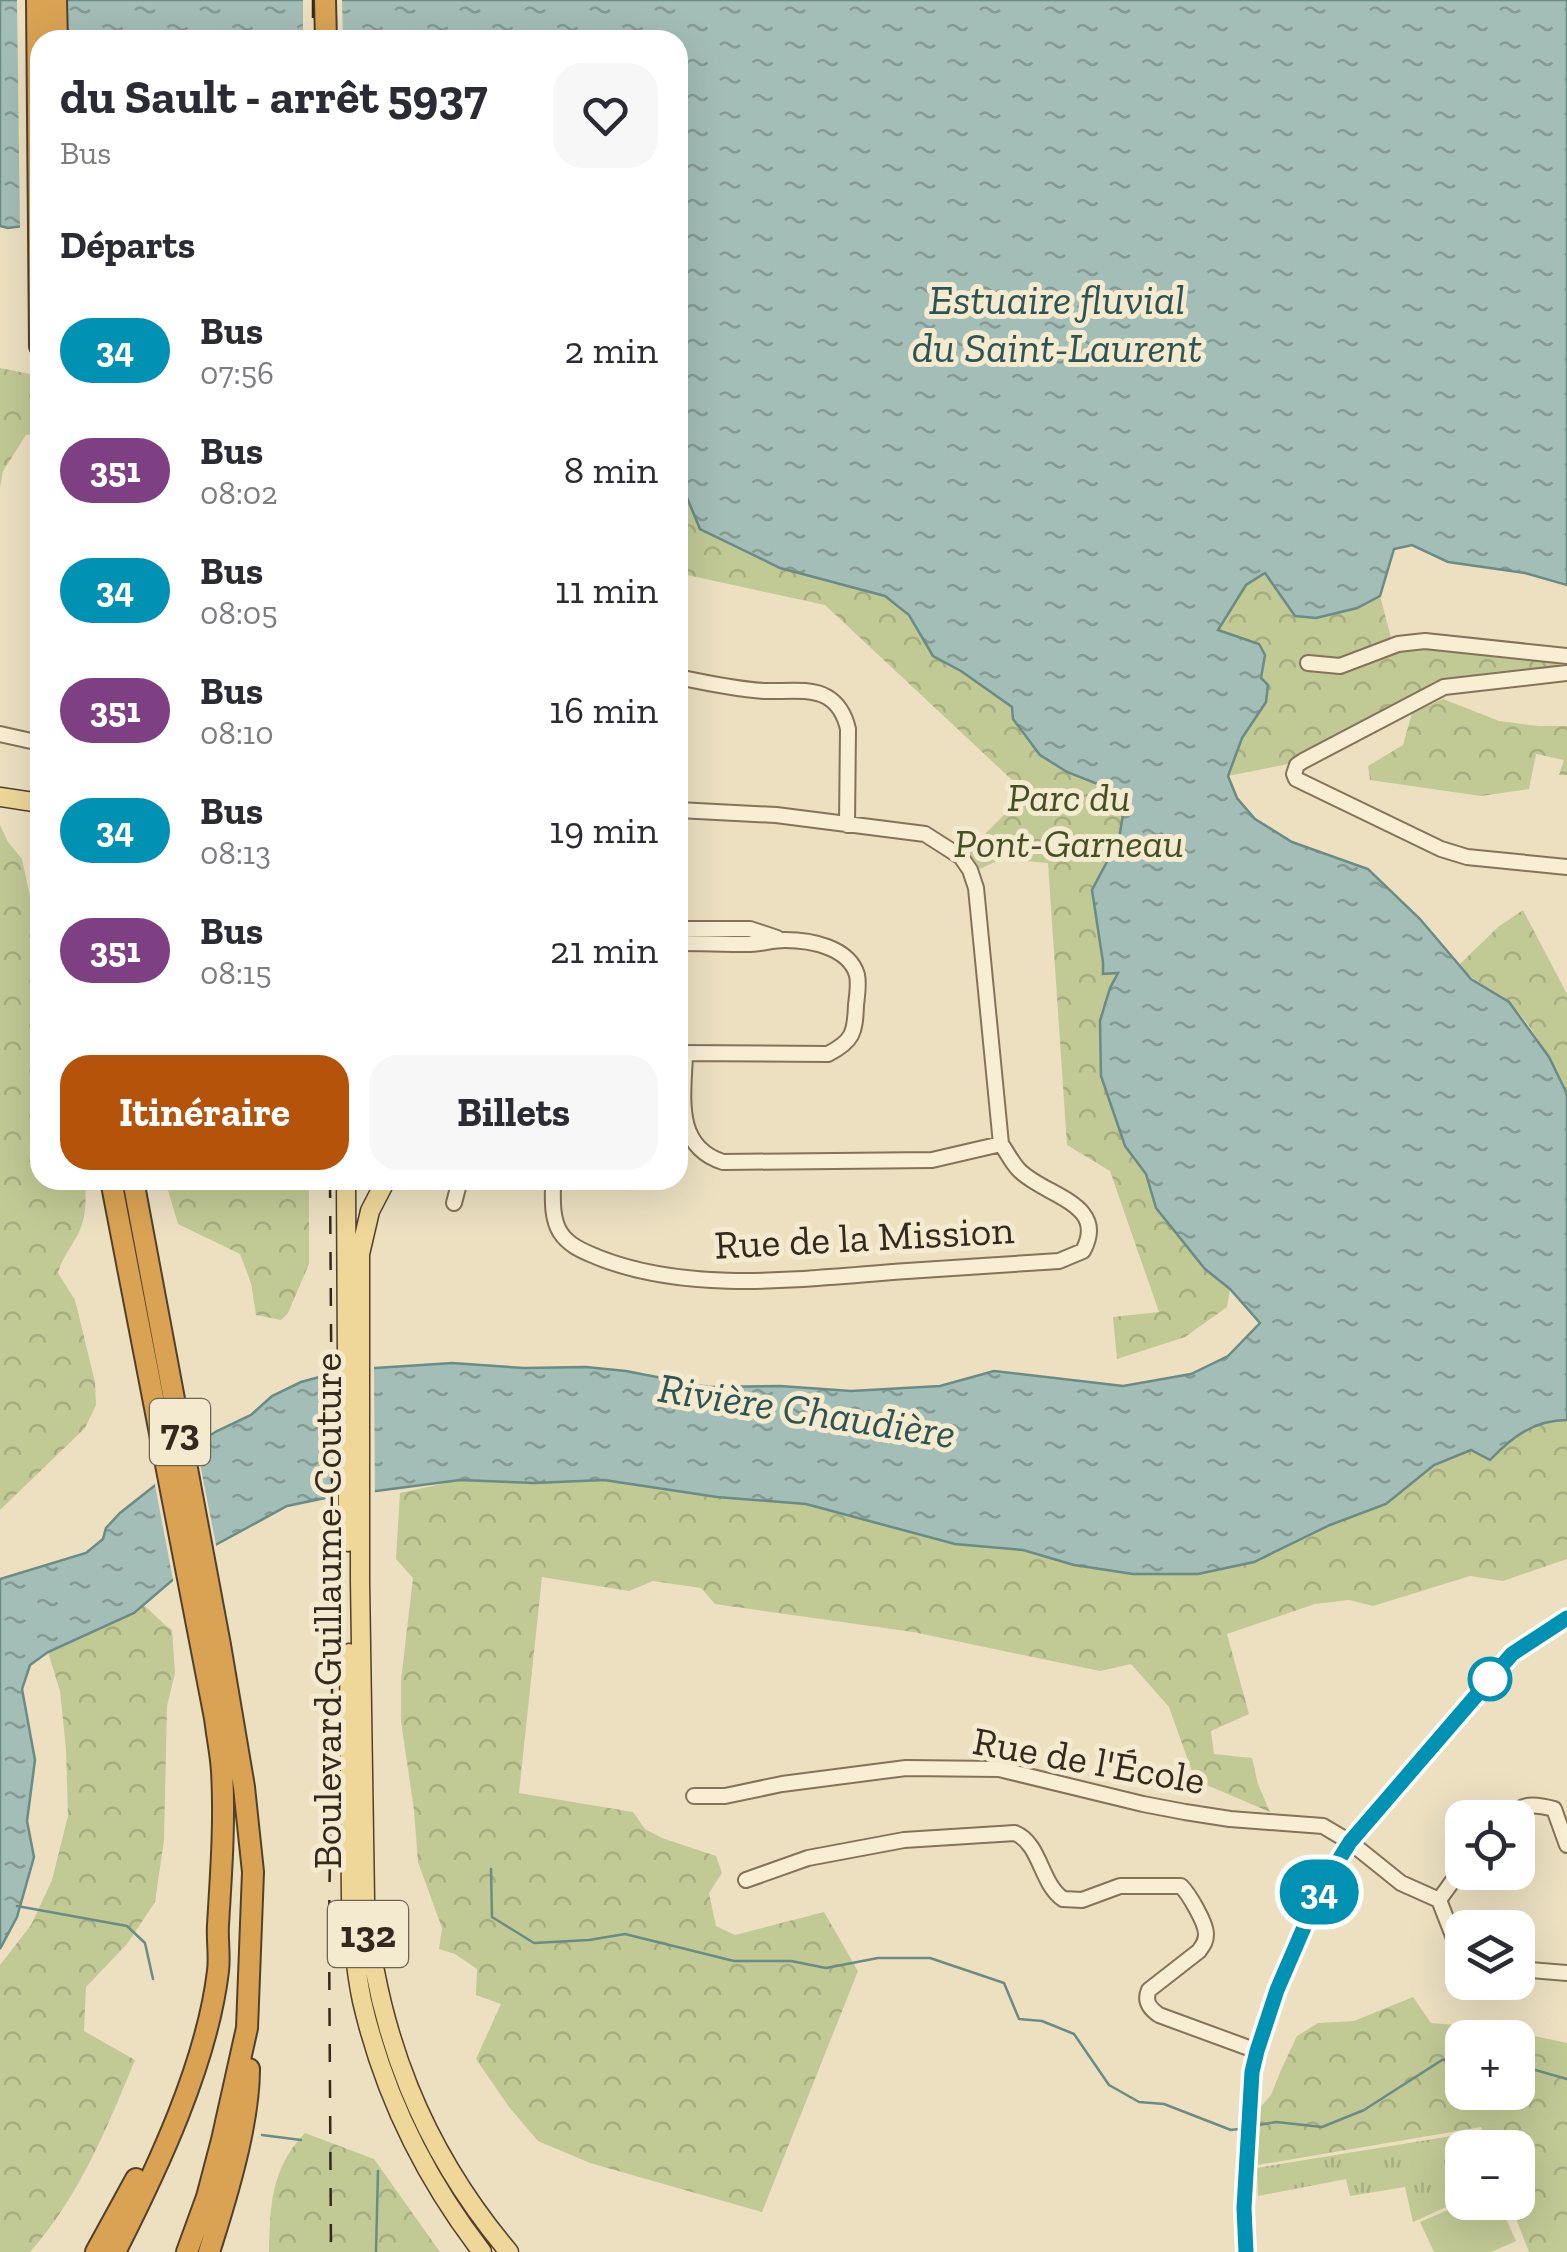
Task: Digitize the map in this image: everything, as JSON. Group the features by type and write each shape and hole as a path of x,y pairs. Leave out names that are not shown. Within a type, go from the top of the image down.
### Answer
{"highway":[{"path":"37,0 37,30"},
{"path":"56,0 57,30"},
{"path":"326,0 326,30"},
{"name":"73","path":"113,1190 244,1787 252,1872 247,2028 207,2197 187,2252"},
{"name":"73","path":"115,2252 162,2153 197,2059 218,1970 223,1850 222,1770 211,1648 135,1190"},
{"path":"96,2252 132,2189 182,2070 218,1931"},
{"path":"209,2252 241,2128 249,2075 247,2028"}],"main road":[{"path":"0,797 30,801"},
{"name":"Boulevard Guillaume-Couture","path":"347,1190 353,1253 354,1942 362,1999 397,2110 436,2184 482,2252"},
{"name":"Boulevard Guillaume-Couture","path":"353,1253 381,1190"},
{"name":"Boulevard Guillaume-Couture","path":"354,1581 365,1900 372,1965 386,2026 430,2136 509,2252"}],"street":[{"path":"1308,663 1340,666 1398,644 1425,641 1567,656"},
{"path":"1567,673 1444,687 1304,761 1294,774 1296,779 1441,849 1480,859 1567,867"},
{"path":"688,678 762,691 825,695 838,707 848,729 847,826"},
{"path":"0,734 30,741"},
{"path":"688,811 776,815 925,834 961,857 976,888 1001,1144 932,1160 723,1162 699,1150 688,1131"},
{"path":"688,929 750,929 783,940"},
{"path":"688,943 783,940 816,943 852,963 858,978 856,1026 845,1045 828,1054 688,1052"},
{"name":"Rue de la Mission","path":"553,1190 554,1216 560,1233 576,1248 644,1272 761,1281 1059,1261 1083,1252 1089,1240 1089,1224 1083,1212 1020,1171 1001,1144"},
{"path":"454,1203 457,1190"},
{"path":"1246,2252 1244,2208 1252,2072 1277,1990 1320,1890 1350,1842 1512,1654 1567,1618"},
{"name":"Rue de l'École","path":"694,1796 725,1796 782,1784 906,1768 999,1769 1185,1812 1323,1826 1401,1882 1439,1900"},
{"path":"1535,1804 1554,1809 1567,1845"},
{"path":"746,1880 808,1858 845,1850 904,1840 1015,1832 1027,1840 1049,1886 1063,1899 1082,1900 1120,1886 1181,1886 1204,1926 1204,1944 1149,1990 1148,2005 1159,2014 1257,2051"},
{"path":"1445,1915 1439,1900 1446,1890"},
{"path":"1535,1970 1567,1973"}],"green space":[{"path":"0,368 30,374 30,435 26,435 3,471 0,488"},
{"name":"Parc du Pont-Garneau","path":"688,500 700,529 780,568 885,596 909,615 934,656 1012,707 1067,772 1112,794 1123,814 1119,839 1092,891 1103,973 1119,972 1110,988 1101,1076 1125,1145 1146,1174 1156,1208 1205,1269 1230,1289 1227,1307 1185,1337 1117,1359 1113,1317 1159,1312 1110,1171 1067,1145 1048,863 1001,859 980,869 968,851 1026,793 825,605 688,575"},
{"path":"1265,572 1295,616 1316,618 1357,608 1380,596 1393,645 1567,656 1567,673 1444,687 1303,761 1228,776 1242,738 1266,702 1261,678 1265,655 1218,630 1246,585"},
{"path":"1443,699 1499,721 1567,726 1567,775 1559,775 1564,760 1536,754 1529,789 1481,796 1370,780 1368,766 1403,745 1412,713"},
{"path":"0,825 22,859 30,896 30,1190 85,1190 83,1222 58,1273 75,1300 95,1382 96,1405 85,1428 0,1510"},
{"path":"1523,910 1567,994 1567,1094 1520,1014 1459,965 1498,927"},
{"path":"168,1190 309,1190 309,1264 288,1313 281,1320 256,1315 251,1283 240,1254 178,1224"},
{"path":"1546,1420 1567,1420 1567,1559 1503,1581 1470,1576 1373,1606 1349,1600 1315,1604 1227,1634 1249,1714 1211,1731 1214,1754 1252,1758 1270,1812 1195,1780 1169,1707 1131,1664 1100,1671 913,1632 715,1604 701,1588 653,1581 629,1591 542,1577 519,1793 633,1812 645,1829 716,1856 722,1873 709,1893 716,1926 735,1935 824,1912 858,1971 762,2212 590,2163 538,2141 476,2059 501,2004 476,1995 477,1969 455,1954 439,1949 442,1928 418,1862 401,1721 401,1680 413,1578 396,1559 400,1493 460,1480 604,1480 717,1497 806,1504 955,1544 1023,1550 1074,1566 1133,1574 1198,1574 1386,1504 1434,1465 1471,1450 1490,1460 1506,1443"},
{"path":"142,1604 172,1630 175,1673 167,1706 164,1840 155,1902 127,1944 86,1987 84,2031 135,2060 90,2161 47,2231 30,2252 0,2252 0,1965 31,1925 52,1880 68,1816 60,1691 48,1652 134,1613"},
{"path":"1413,1997 1431,2023 1445,2024 1445,2110 1535,2110 1535,2036 1567,2043 1567,2252 1529,2252 1517,2220 1535,2220 1535,2130 1445,2130 1445,2133 1252,2166 1257,2111 1271,2095 1297,2036 1318,2023 1354,2021"},
{"path":"305,2133 374,2159 440,2252 269,2252 272,2203 279,2174"},
{"path":"1445,2137 1445,2208 1413,2222 1405,2187 1350,2196 1346,2179 1258,2196 1257,2168"},
{"path":"1445,2211 1445,2220 1507,2220 1516,2241 1491,2252 1434,2252 1420,2222"}],"water":[{"path":"0,0 1567,0 1567,585 1525,573 1448,562 1412,545 1394,549 1380,596 1357,608 1316,618 1295,616 1265,573 1246,585 1218,630 1259,644 1265,655 1261,678 1268,685 1266,702 1242,738 1228,776 1237,798 1255,819 1292,842 1368,869 1420,919 1471,979 1509,1002 1549,1057 1567,1094 1567,1420 1524,1431 1490,1460 1471,1450 1434,1465 1386,1504 1330,1525 1254,1562 1198,1574 1133,1574 1074,1565 1023,1550 955,1544 806,1504 717,1497 604,1480 460,1480 287,1506 210,1548 134,1613 48,1652 30,1665 22,1689 35,1760 27,1821 34,1857 17,1917 0,1949 0,1579 86,1553 103,1539 106,1528 120,1513 158,1483 189,1448 251,1415 272,1396 301,1382 345,1370 452,1363 586,1367 708,1387 780,1386 851,1391 940,1386 994,1371 1123,1386 1191,1374 1228,1356 1260,1323 1230,1289 1205,1269 1156,1208 1146,1174 1125,1146 1101,1076 1100,1021 1118,973 1103,974 1092,890 1119,839 1123,814 1112,794 1040,755 1013,719 1012,707 933,656 909,615 885,596 780,568 700,529 688,500 688,30 30,30 30,225 0,226"}],"pier":[{"path":"17,0 64,0 46,30 30,30 30,230 20,231"},
{"path":"303,0 342,0 343,30 303,30"},
{"path":"374,1363 375,1496 339,1501 339,1366"},
{"path":"195,1438 217,1550 174,1585 154,1480 167,1461"}],"waterway":[{"path":"491,1869 492,1917 534,1943 625,1934 734,1961 791,1961 826,1968 878,1958 930,1958 1004,1983 1019,2019 1042,2021 1074,2034 1109,2085 1139,2102 1164,2104 1231,2130 1245,2128"},
{"path":"17,1906 127,1926 145,1943 153,1979"},
{"path":"1253,2126 1276,2122 1322,2127 1364,2110 1445,2060"},
{"path":"1535,2070 1567,2079"},
{"path":"262,2135 301,2140"},
{"path":"376,2252 378,2171"}],"railway":[{"path":"313,0 313,30"},
{"path":"330,1190 331,2252"}],"bus line":[{"name":"34","path":"1246,2252 1244,2208 1252,2072 1277,1990 1320,1890 1350,1842 1512,1654 1567,1618"}],"water label":[{"name":"Estuaire fluvial du Saint-Laurent","path":"1057,323"},
{"name":"Rivière Chaudière","path":"807,1410"}]}
